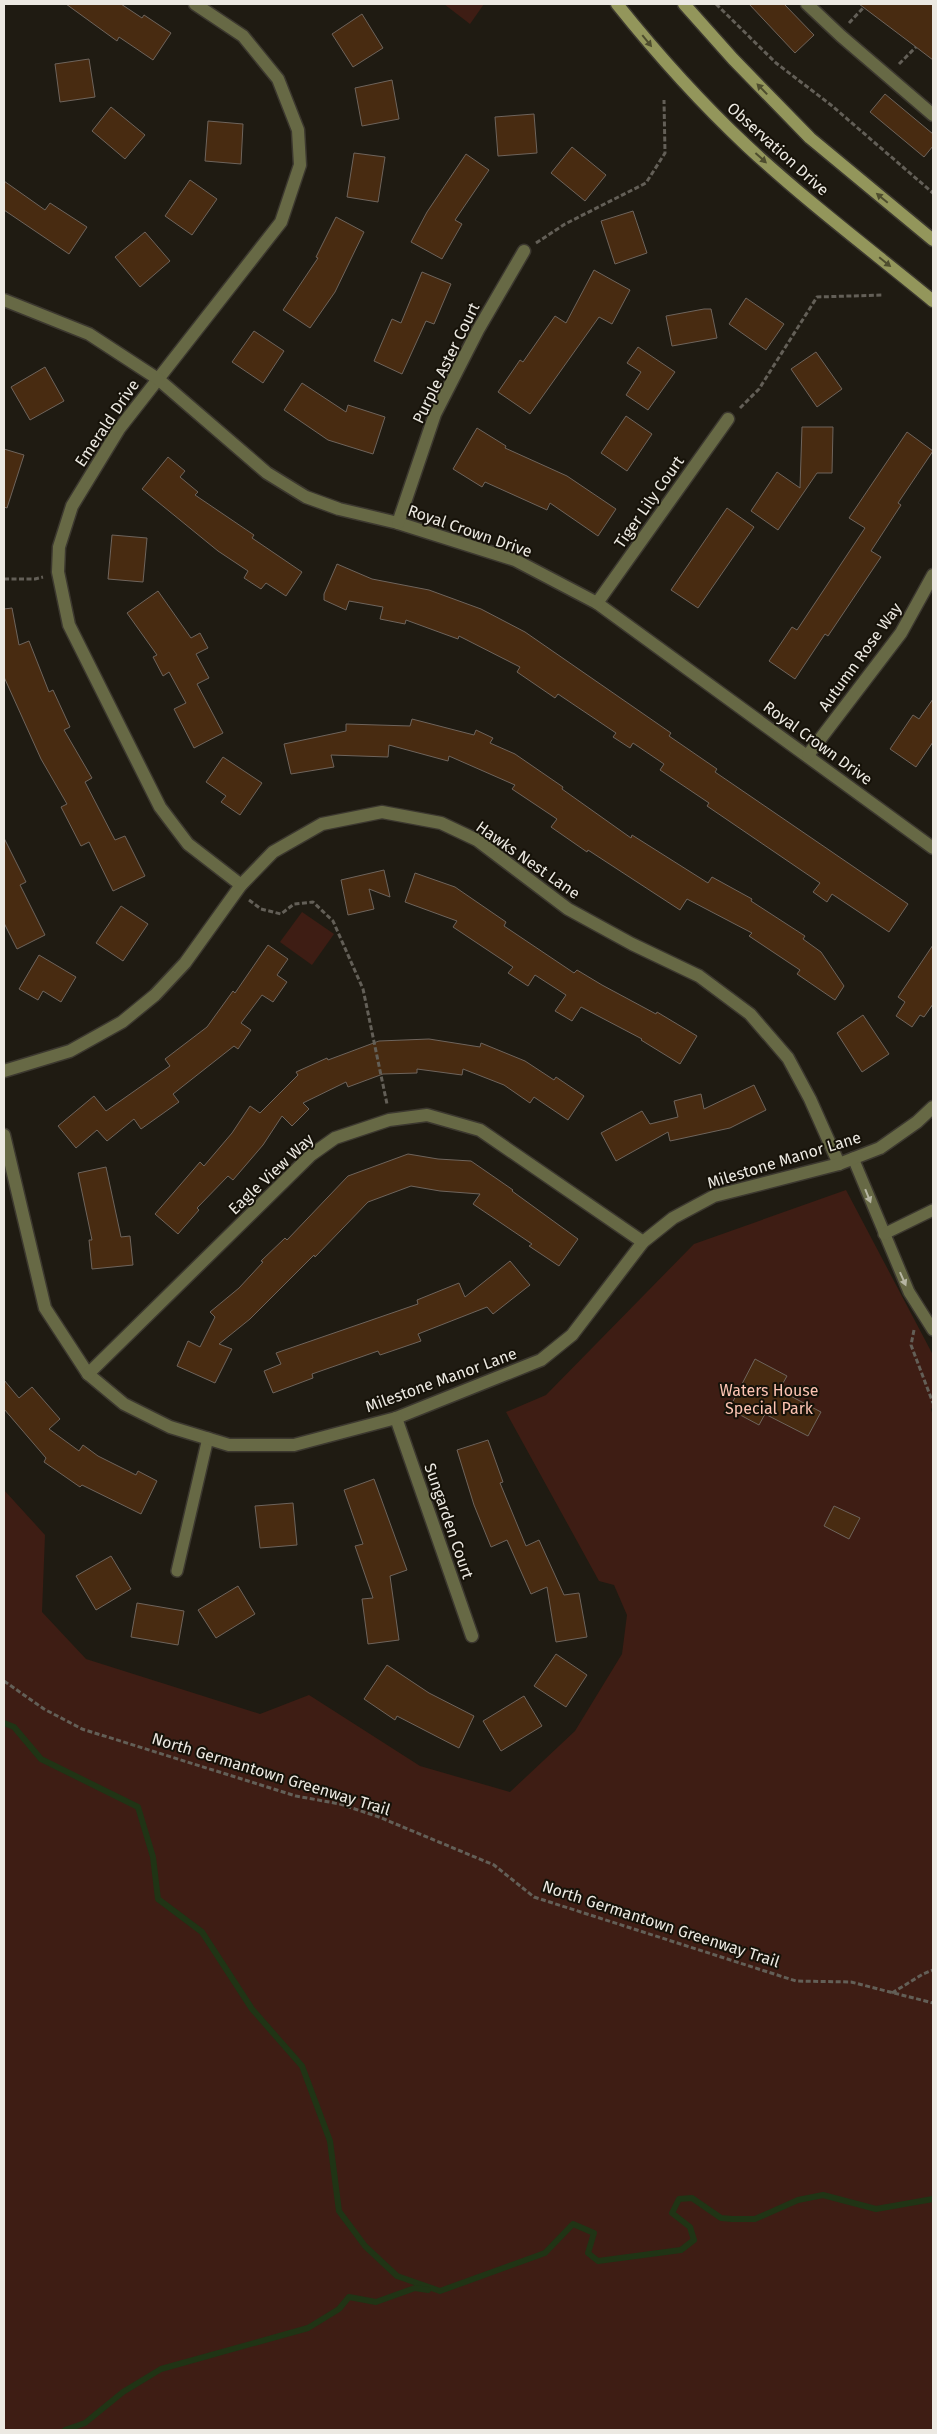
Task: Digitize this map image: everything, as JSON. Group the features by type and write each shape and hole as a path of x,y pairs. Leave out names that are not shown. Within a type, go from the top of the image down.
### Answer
{"street":[{"name":"Emerald Drive","path":"195,4 243,36 278,79 298,130 300,164 281,222 119,429 72,506 59,547 58,572 69,624 160,808 188,844 241,886"},
{"name":"Observation Drive","path":"616,4 653,49 747,145 795,189 933,301"},
{"name":"Observation Drive","path":"684,4 733,59 810,138 933,240"},
{"path":"807,4 933,115"},
{"name":"Purple Aster Court","path":"398,523 435,414 478,330 524,251"},
{"name":"Royal Crown Drive","path":"4,300 89,334 158,379 267,473 306,497 339,509 398,523 515,560 597,603 933,848"},
{"name":"Tiger Lily Court","path":"597,603 728,420"},
{"name":"Autumn Rose Way","path":"808,755 901,633 933,575"},
{"name":"Hawks Nest Lane","path":"4,1072 70,1052 122,1022 155,995 185,962 241,886 273,852 322,824 382,812 441,823 477,840 568,909 632,944 699,976 750,1014 788,1058 810,1099 839,1164"},
{"name":"Milestone Manor Lane","path":"4,1135 45,1308 88,1374 124,1404 170,1427 229,1445 294,1445 396,1418 541,1360 572,1335 643,1242 673,1218 714,1196 839,1164 880,1148 917,1122 933,1107"},
{"name":"Eagle View Way","path":"88,1374 311,1155 335,1138 389,1120 427,1115 480,1130 643,1242"},
{"name":"Sungarden Court","path":"396,1418 472,1636"}],"lane":[{"path":"853,1158 909,1292 933,1330"},
{"path":"884,1234 933,1210"},
{"path":"177,1571 208,1438"}],"path":[{"path":"716,4 776,63 831,105 933,193"},
{"path":"887,76 916,47"},
{"path":"524,251 565,224 646,183 665,154 664,100"},
{"path":"728,420 760,389 817,297 883,295"},
{"path":"4,579 35,579 58,572"},
{"path":"241,886 250,902 262,909 281,914 294,904 313,902 333,921 363,989 386,1096 389,1120"},
{"path":"925,1317 915,1323 911,1344 933,1402"},
{"name":"North Germantown Greenway Trail","path":"4,1681 44,1709 82,1729 296,1796 340,1804 378,1817 494,1865 534,1897 796,1981 851,1982 933,2003"},
{"path":"891,1993 933,1970"}],"green space":[{"path":"444,4 484,4 470,24"},
{"path":"302,912 334,934 312,965 280,942"},
{"name":"Waters House Special Park","path":"846,1190 933,1355 933,1407 931,1409 933,1416 933,2430 4,2430 4,1490 45,1535 42,1612 86,1659 260,1714 309,1695 420,1766 510,1792 575,1731 622,1654 627,1615 614,1585 599,1581 506,1412 546,1395 694,1244"}],"building":[{"path":"66,4 121,4 142,18 144,15 171,33 153,60 119,37 117,41"},
{"path":"749,4 784,4 814,35 795,53"},
{"path":"859,4 933,4 933,60 916,47"},
{"path":"362,14 383,48 353,67 332,34"},
{"path":"89,59 95,97 60,102 55,64"},
{"path":"392,80 399,119 362,126 355,88"},
{"path":"885,94 933,134 933,146 924,157 870,112"},
{"path":"111,107 145,135 125,159 92,131"},
{"path":"534,114 537,153 498,156 495,117"},
{"path":"208,121 243,124 241,164 205,161"},
{"path":"572,147 606,175 585,201 551,173"},
{"path":"354,153 385,157 378,202 347,197"},
{"path":"466,154 489,170 455,220 462,224 442,259 411,242 427,212"},
{"path":"190,180 217,199 192,235 165,216"},
{"path":"4,181 45,210 50,203 87,227 69,254 4,210"},
{"path":"633,211 647,253 615,264 601,221"},
{"path":"336,217 364,232 335,292 310,328 283,310 318,258 316,257"},
{"path":"145,232 170,261 140,287 115,257"},
{"path":"594,270 630,290 612,324 599,317 530,414 498,392 520,360 523,362 555,316 566,323"},
{"path":"422,272 451,284 434,324 426,321 402,374 374,361 392,319 401,323"},
{"path":"746,298 784,324 766,350 729,324"},
{"path":"711,309 717,338 672,346 666,316"},
{"path":"254,331 284,351 263,383 232,362"},
{"path":"638,347 675,372 648,410 626,395 641,372 627,363"},
{"path":"816,352 842,389 817,407 791,369"},
{"path":"45,367 64,401 30,420 11,387"},
{"path":"302,383 346,412 348,405 385,417 373,454 328,440 284,410"},
{"path":"626,416 652,434 627,471 601,453"},
{"path":"802,427 833,427 832,473 817,473 778,530 751,511 777,472 800,488"},
{"path":"477,428 506,446 505,448 567,476 616,509 598,536 550,503 547,510 485,482 482,487 453,469"},
{"path":"907,432 933,451 898,503 901,505 871,551 881,557 828,636 825,634 795,679 769,661 792,627 797,630 865,528 849,518"},
{"path":"4,449 24,455 7,508 4,507"},
{"path":"168,457 185,471 180,477 198,492 195,495 254,535 252,538 302,572 286,596 266,583 261,589 244,578 248,571 218,551 142,489"},
{"path":"727,508 754,527 698,608 671,590"},
{"path":"112,535 147,538 143,582 108,579"},
{"path":"337,564 372,579 429,590 481,609 525,632 671,733 669,736 717,769 715,772 908,904 889,932 832,894 827,902 813,892 820,883 707,806 709,803 660,770 664,764 633,743 630,748 613,737 616,733 558,694 555,698 517,672 520,667 459,636 458,639 406,620 405,624 380,619 383,607 349,601 346,610 324,600 324,594"},
{"path":"158,591 191,638 200,633 208,648 196,654 209,678 197,684 223,733 194,748 174,709 186,703 169,672 163,676 153,657 157,655 127,613"},
{"path":"12,608 19,645 29,641 49,692 53,690 70,727 64,730 92,778 85,782 115,840 125,836 145,876 113,891 89,842 81,846 61,807 67,804 41,759 4,677 4,609"},
{"path":"933,699 933,742 916,767 890,749 913,715 919,719"},
{"path":"412,719 474,735 476,730 493,738 490,743 515,754 631,838 632,835 708,883 712,877 752,899 751,901 805,936 803,939 821,952 844,986 835,1000 797,974 800,970 749,936 752,933 687,899 680,910 588,850 587,852 551,827 557,819 512,789 515,785 449,756 448,761 389,745 388,757 331,755 334,767 291,774 284,744 346,731 346,724 410,726"},
{"path":"223,757 262,783 240,815 221,802 226,796 206,782"},
{"path":"4,838 26,882 20,885 45,935 17,949 4,923"},
{"path":"384,870 390,897 369,889 374,909 348,915 341,880"},
{"path":"415,873 455,887 506,922 504,926 574,973 577,970 656,1014 657,1012 697,1036 680,1064 642,1039 581,1007 572,1021 555,1011 566,995 535,975 528,986 508,973 513,967 453,927 457,921 405,902"},
{"path":"121,906 148,924 123,961 96,943"},
{"path":"268,945 288,959 277,975 287,982 273,1002 262,995 241,1023 251,1030 238,1049 234,1046 173,1094 179,1102 141,1129 134,1119 107,1141 97,1130 76,1148 58,1126 94,1096 106,1111 170,1066 165,1059 207,1027 233,991 235,993"},
{"path":"933,945 933,1004 924,1017 920,1015 912,1027 896,1016 905,1002 898,997"},
{"path":"39,955 76,977 61,1002 43,991 38,1000 19,989"},
{"path":"863,1015 889,1054 862,1072 837,1033"},
{"path":"429,1039 480,1047 481,1043 525,1061 554,1080 556,1077 584,1096 568,1120 534,1097 530,1103 504,1085 463,1069 462,1075 417,1069 417,1073 383,1074 348,1087 346,1082 303,1103 309,1109 292,1126 282,1116 263,1145 233,1180 228,1176 197,1208 199,1210 178,1234 155,1214 200,1162 204,1166 232,1133 250,1106 260,1113 298,1075 296,1072 327,1058 328,1060 379,1041"},
{"path":"754,1085 766,1110 730,1128 670,1141 668,1132 616,1161 601,1133 642,1111 650,1124 678,1117 674,1101 701,1094 704,1109"},
{"path":"408,1154 438,1159 471,1161 578,1239 559,1266 529,1246 532,1244 473,1204 480,1194 440,1191 411,1186 368,1202 315,1257 314,1255 250,1319 219,1344 232,1349 215,1383 177,1366 188,1341 200,1347 215,1317 210,1312 239,1288 263,1262 261,1261 285,1238 287,1240 348,1176"},
{"path":"106,1167 121,1237 130,1236 133,1265 92,1269 89,1240 92,1240 78,1173"},
{"path":"510,1261 530,1285 493,1314 487,1307 418,1334 421,1341 380,1355 378,1351 312,1374 313,1378 273,1393 264,1371 281,1364 276,1353 418,1304 417,1300 459,1283 465,1297"},
{"path":"755,1359 787,1376 779,1390 821,1412 808,1436 765,1414 759,1425 729,1409"},
{"path":"4,1380 19,1398 32,1387 60,1419 49,1429 79,1451 83,1445 98,1456 136,1475 138,1471 157,1481 141,1514 82,1485 80,1487 44,1462 46,1458 4,1409"},
{"path":"488,1440 503,1482 500,1483 526,1546 539,1540 564,1595 579,1593 587,1637 556,1642 547,1587 531,1594 507,1540 491,1547 474,1505 457,1450"},
{"path":"374,1479 407,1570 390,1576 399,1640 368,1644 362,1599 373,1598 355,1546 363,1544 344,1490"},
{"path":"293,1503 297,1545 260,1548 255,1506"},
{"path":"834,1506 860,1518 849,1539 824,1526"},
{"path":"111,1556 131,1589 96,1610 76,1576"},
{"path":"238,1586 255,1614 216,1638 198,1610"},
{"path":"137,1603 184,1611 178,1645 131,1637"},
{"path":"556,1654 587,1675 566,1707 534,1686"},
{"path":"387,1665 429,1693 474,1716 459,1748 397,1716 395,1720 364,1699"},
{"path":"524,1696 542,1726 501,1751 483,1721"}],"waterway":[{"path":"4,1723 14,1727 41,1759 138,1807 153,1857 158,1899 202,1932 252,2009 302,2066 330,2141 339,2211 365,2246 397,2276 440,2291 545,2253 573,2224 594,2233 588,2253 598,2261 681,2250 694,2240 690,2227 672,2213 679,2199 692,2198 721,2218 732,2219 755,2219 798,2200 823,2195 876,2209 933,2199"},
{"path":"65,2430 85,2423 123,2392 161,2369 308,2328 339,2309 349,2297 376,2302 415,2288 428,2290"}]}
